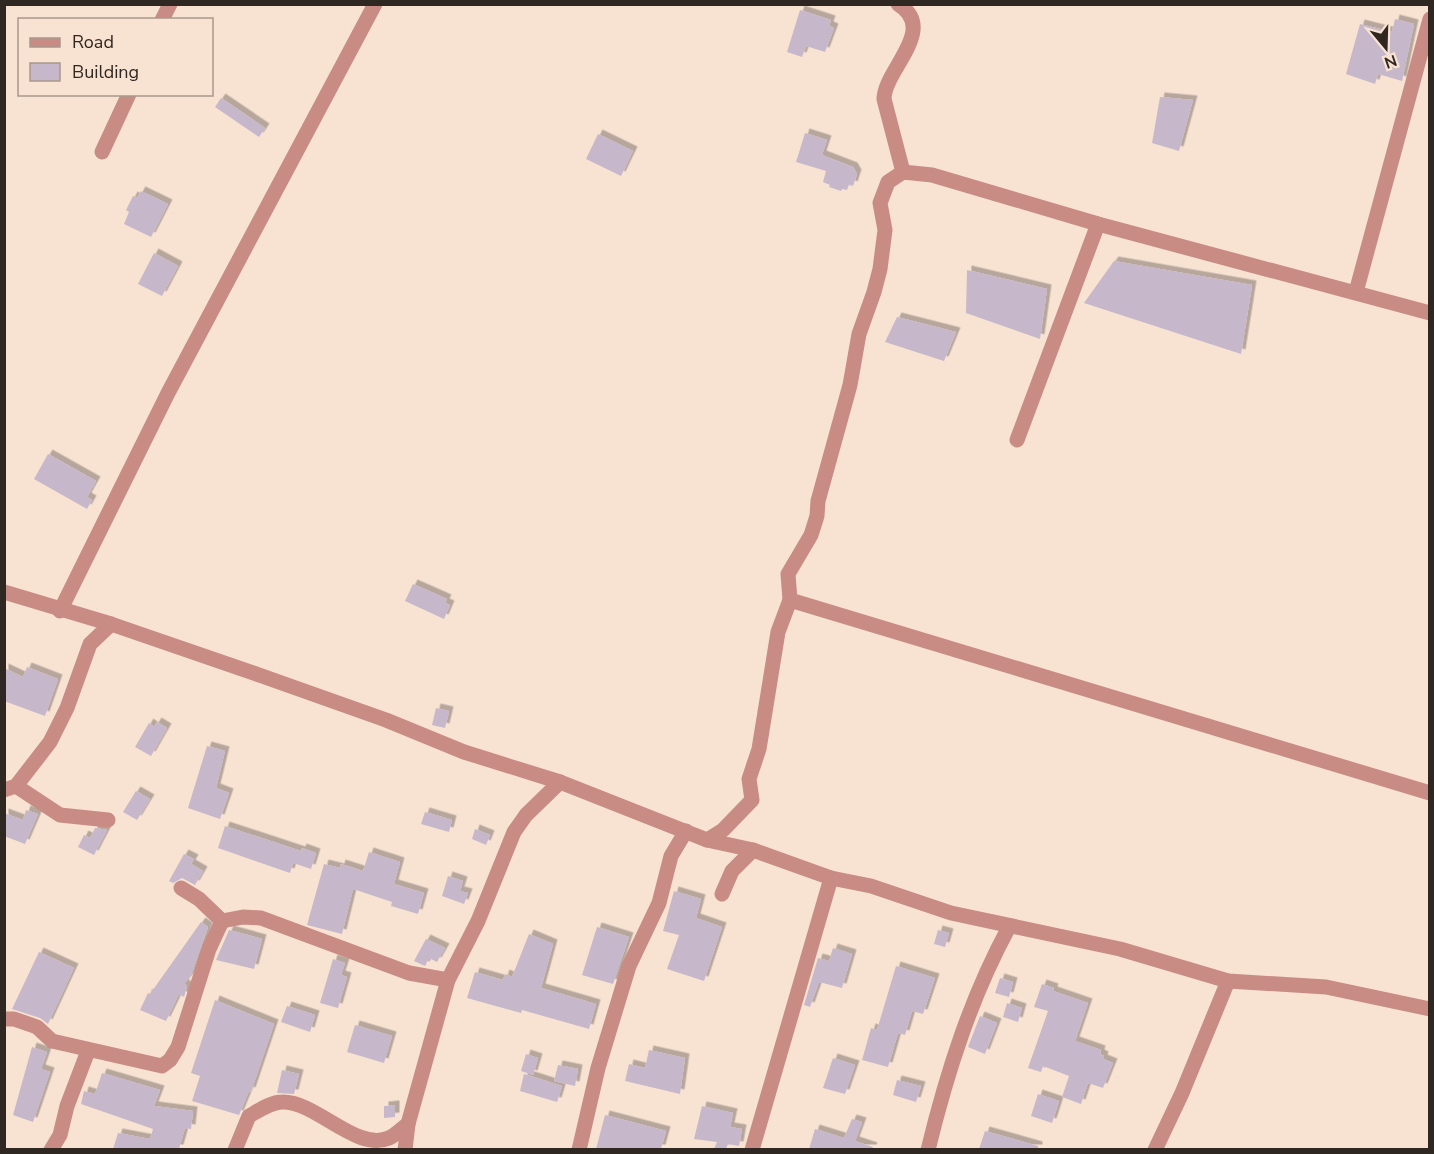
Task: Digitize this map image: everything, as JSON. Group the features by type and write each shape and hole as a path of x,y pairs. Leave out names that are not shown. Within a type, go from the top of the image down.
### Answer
{"street":[{"path":"163,18 170,4"},
{"path":"60,611 168,393 375,4"},
{"path":"898,4 909,16 913,38 892,74 884,92 884,99 903,172"},
{"path":"1356,292 1430,19"},
{"path":"102,152 128,96"},
{"path":"707,840 723,830 752,800 748,779 759,749 778,632 790,600 788,574 810,535 817,516 818,501 850,385 859,334 876,285 885,230 880,203 888,182 903,172 932,175 1098,224 1430,313"},
{"path":"1017,440 1098,224"},
{"path":"4,592 60,611 111,624 386,720 464,752 560,782 707,840 753,850 831,878 871,886 951,913 1120,949 1228,981 1326,987 1430,1009"},
{"path":"790,600 1430,793"},
{"path":"108,820 60,815 10,788 50,742 67,708 90,644 111,624"},
{"path":"405,1149 408,1124 448,980 478,921 514,832 526,815 560,782"},
{"path":"579,1149 598,1068 629,966 659,903 671,856 686,831"},
{"path":"722,894 732,871 753,850"},
{"path":"752,1149 831,878"},
{"path":"181,888 199,899 222,921"},
{"path":"222,921 243,917 261,918 409,973 448,980"},
{"path":"4,1019 14,1019 37,1027 51,1041 162,1066 170,1060 187,1024 209,949 222,921"},
{"path":"928,1149 953,1056 996,950 1009,927"},
{"path":"1155,1149 1182,1093 1228,981"},
{"path":"51,1149 60,1134 67,1106 76,1089 88,1051"},
{"path":"235,1149 249,1116 280,1101 295,1103 344,1129 374,1140 389,1138 408,1124"}],"building":[{"path":"800,10 831,20 829,26 834,28 825,52 806,46 802,57 787,52"},
{"path":"1395,19 1414,24 1402,81 1378,74 1375,84 1346,74 1360,24 1392,32"},
{"path":"1160,97 1193,100 1179,151 1152,143"},
{"path":"221,98 265,128 259,137 215,107"},
{"path":"805,133 827,140 822,155 853,167 857,174 853,186 849,184 847,190 842,189 841,191 829,187 830,185 823,182 826,171 796,162"},
{"path":"598,134 633,151 621,176 586,159"},
{"path":"141,191 168,204 151,237 124,224 129,212 126,210 133,196 137,198"},
{"path":"154,253 178,266 162,296 138,284"},
{"path":"1114,261 1252,285 1241,354 1084,303"},
{"path":"967,270 1047,289 1040,339 966,313"},
{"path":"897,317 956,332 944,361 885,342"},
{"path":"48,454 96,481 87,497 92,500 87,509 34,479"},
{"path":"413,584 447,599 445,603 450,605 444,619 405,601"},
{"path":"27,667 58,679 45,716 4,701 4,668 23,677"},
{"path":"436,708 449,711 445,728 432,725"},
{"path":"157,722 167,728 151,756 135,747 149,723 154,727"},
{"path":"207,746 225,751 216,788 229,793 220,819 188,808"},
{"path":"136,791 150,799 137,820 123,812"},
{"path":"26,810 38,814 25,844 4,836 4,813 23,820"},
{"path":"425,812 452,820 449,832 421,824"},
{"path":"225,826 301,851 302,848 316,853 311,869 293,863 290,873 218,848"},
{"path":"95,828 107,830 94,855 78,847 84,835 90,838"},
{"path":"475,829 490,835 486,845 472,839"},
{"path":"369,852 400,862 394,884 424,893 418,914 391,906 392,902 353,889 342,934 307,925 324,864 340,868 341,864 363,871"},
{"path":"184,854 194,859 191,864 203,871 195,885 182,878 173,883 169,881"},
{"path":"448,876 463,881 460,891 468,893 464,904 442,896"},
{"path":"674,891 701,899 696,918 722,927 704,981 667,969 679,935 663,931"},
{"path":"201,922 208,927 191,975 184,984 187,986 184,997 179,994 166,1021 140,1010 148,993 150,994"},
{"path":"597,927 629,937 613,984 582,975"},
{"path":"229,930 262,939 254,969 216,960"},
{"path":"938,930 949,933 945,947 934,944"},
{"path":"529,934 553,944 541,988 596,1004 589,1029 522,1010 521,1013 467,998 475,972 503,980 505,974 512,977"},
{"path":"426,939 445,948 437,962 429,958 425,966 414,961"},
{"path":"833,948 852,954 842,988 819,982 810,1007 804,1005 818,958 829,961"},
{"path":"39,952 74,968 48,1024 40,1018 12,1009"},
{"path":"333,959 345,963 341,975 347,977 338,1008 320,1003"},
{"path":"896,966 935,978 923,1014 912,1011 905,1035 898,1033 888,1067 862,1060 871,1028 877,1030"},
{"path":"1000,978 1013,982 1009,997 995,993"},
{"path":"1042,984 1054,988 1053,991 1088,1003 1075,1041 1101,1050 1100,1054 1104,1056 1103,1059 1113,1063 1103,1088 1088,1083 1081,1104 1062,1097 1069,1076 1043,1066 1041,1072 1028,1068 1048,1011 1034,1007"},
{"path":"215,1000 274,1024 251,1092 249,1091 239,1115 192,1101 200,1076 191,1073"},
{"path":"1007,1003 1022,1008 1018,1022 1003,1017"},
{"path":"287,1006 315,1015 310,1032 281,1022"},
{"path":"980,1016 997,1023 985,1054 968,1047"},
{"path":"355,1025 392,1036 384,1063 347,1052"},
{"path":"32,1047 47,1052 41,1069 50,1072 33,1122 13,1115"},
{"path":"649,1050 685,1058 680,1094 625,1081 629,1064 645,1068"},
{"path":"526,1054 538,1058 533,1075 521,1071"},
{"path":"833,1058 855,1065 845,1094 823,1088"},
{"path":"558,1065 578,1069 575,1086 554,1081"},
{"path":"282,1070 299,1074 294,1094 277,1093"},
{"path":"102,1073 160,1090 154,1106 193,1111 191,1129 185,1128 179,1149 113,1149 118,1133 150,1139 153,1129 81,1104 84,1091 95,1094"},
{"path":"524,1074 562,1086 557,1102 520,1091"},
{"path":"897,1080 921,1086 916,1102 893,1095"},
{"path":"1038,1094 1059,1101 1052,1123 1031,1116"},
{"path":"395,1105 395,1117 384,1118 384,1106"},
{"path":"702,1106 733,1113 730,1127 742,1129 739,1146 728,1144 726,1149 714,1149 717,1142 694,1139"},
{"path":"605,1115 666,1131 661,1149 596,1149"},
{"path":"852,1119 862,1122 855,1141 873,1147 872,1149 809,1149 815,1129 844,1138"},
{"path":"985,1131 1038,1146 1038,1149 979,1149"}]}
